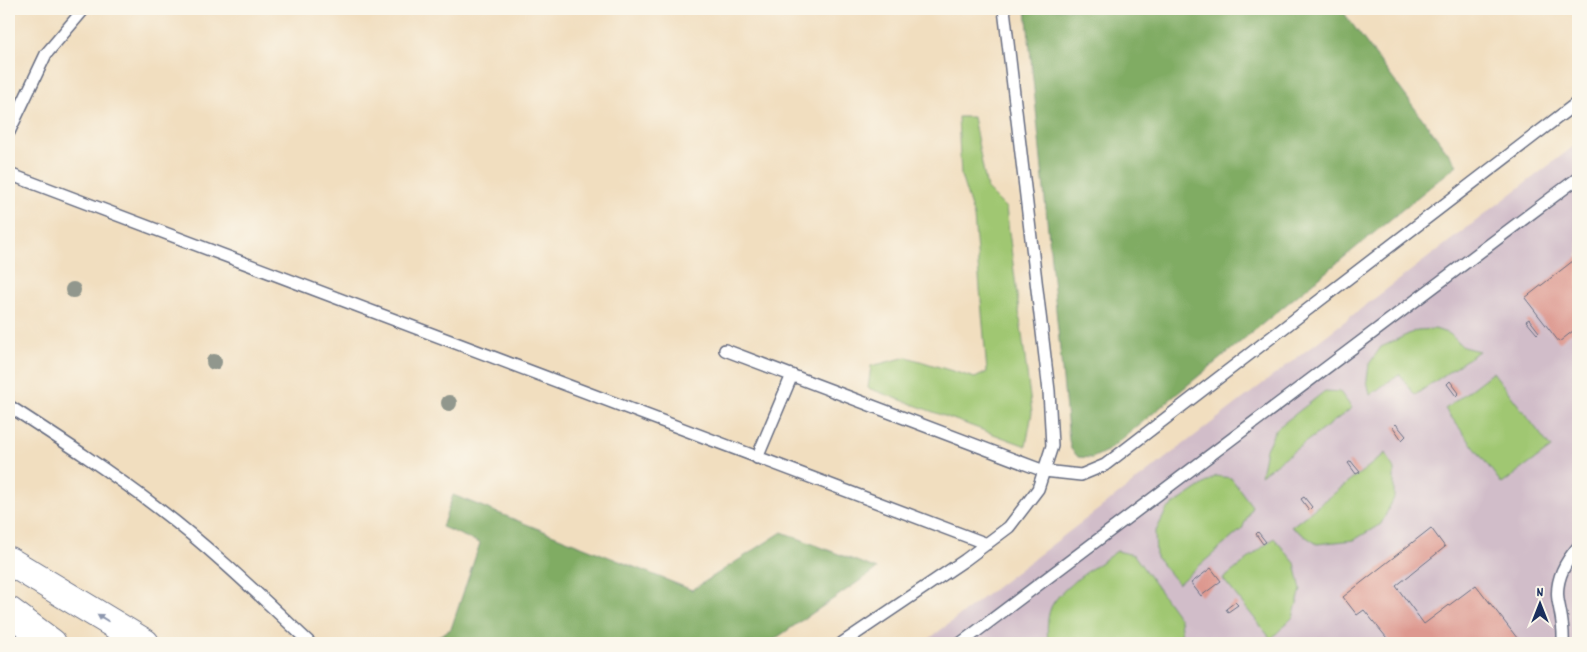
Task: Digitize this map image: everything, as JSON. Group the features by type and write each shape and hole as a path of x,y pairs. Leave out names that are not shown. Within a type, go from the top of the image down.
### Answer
{"main road":[{"path":"9,561 145,643"},
{"path":"9,612 52,643"}],"lane":[{"path":"9,132 46,54 84,9"},
{"path":"842,643 1010,527 1038,489 1052,446 1049,391 1004,9"},
{"path":"726,350 1044,471 1081,475 1105,466 1578,102"},
{"path":"9,174 986,544"},
{"path":"961,643 1578,178"},
{"path":"757,458 792,375"},
{"path":"9,406 102,467 160,510 246,582 310,643"},
{"path":"1563,643 1564,624 1558,598 1559,578 1567,560 1578,547"}],"shaded area":[{"path":"1578,143 1578,643 924,643 947,625"}],"green space":[{"path":"1026,9 1341,9 1457,165 1107,451 1092,458 1078,457 1071,449 1069,440"},
{"path":"958,117 973,117 987,189 1006,208 1032,413 1026,446 868,388 871,366 907,357 975,378 987,372 974,217 961,176"},
{"path":"1435,329 1450,334 1463,347 1479,351 1415,395 1399,374 1370,395 1367,380 1369,364 1381,347 1417,330"},
{"path":"1493,372 1551,448 1502,484 1445,409"},
{"path":"1325,391 1340,392 1352,408 1261,475 1266,449 1276,429"},
{"path":"1386,453 1394,470 1394,498 1381,524 1354,540 1317,544 1291,527"},
{"path":"1216,476 1231,478 1252,506 1242,529 1178,584 1156,557 1155,533 1167,509"},
{"path":"453,495 692,590 782,532 877,569 769,643 426,643 451,629 480,543 442,527"},
{"path":"1274,538 1295,563 1301,590 1293,617 1271,639 1223,579"},
{"path":"1117,551 1134,555 1180,619 1182,639 1179,643 1048,643 1048,617 1051,606 1059,595 1074,581"}],"building":[{"path":"1578,257 1578,327 1559,342 1525,298"},
{"path":"1529,319 1539,332 1537,334 1526,321"},
{"path":"1450,381 1459,393 1456,396 1447,384"},
{"path":"1396,424 1406,436 1402,440 1393,427"},
{"path":"1351,461 1360,472 1356,474 1348,463"},
{"path":"1304,497 1312,507 1309,510 1301,499"},
{"path":"1431,528 1445,547 1396,586 1424,624 1476,585 1521,643 1391,643 1364,610 1357,615 1343,597"},
{"path":"1258,532 1266,542 1263,544 1256,534"},
{"path":"1211,568 1221,581 1201,596 1191,583"},
{"path":"1235,602 1238,605 1228,612 1226,609"}]}
